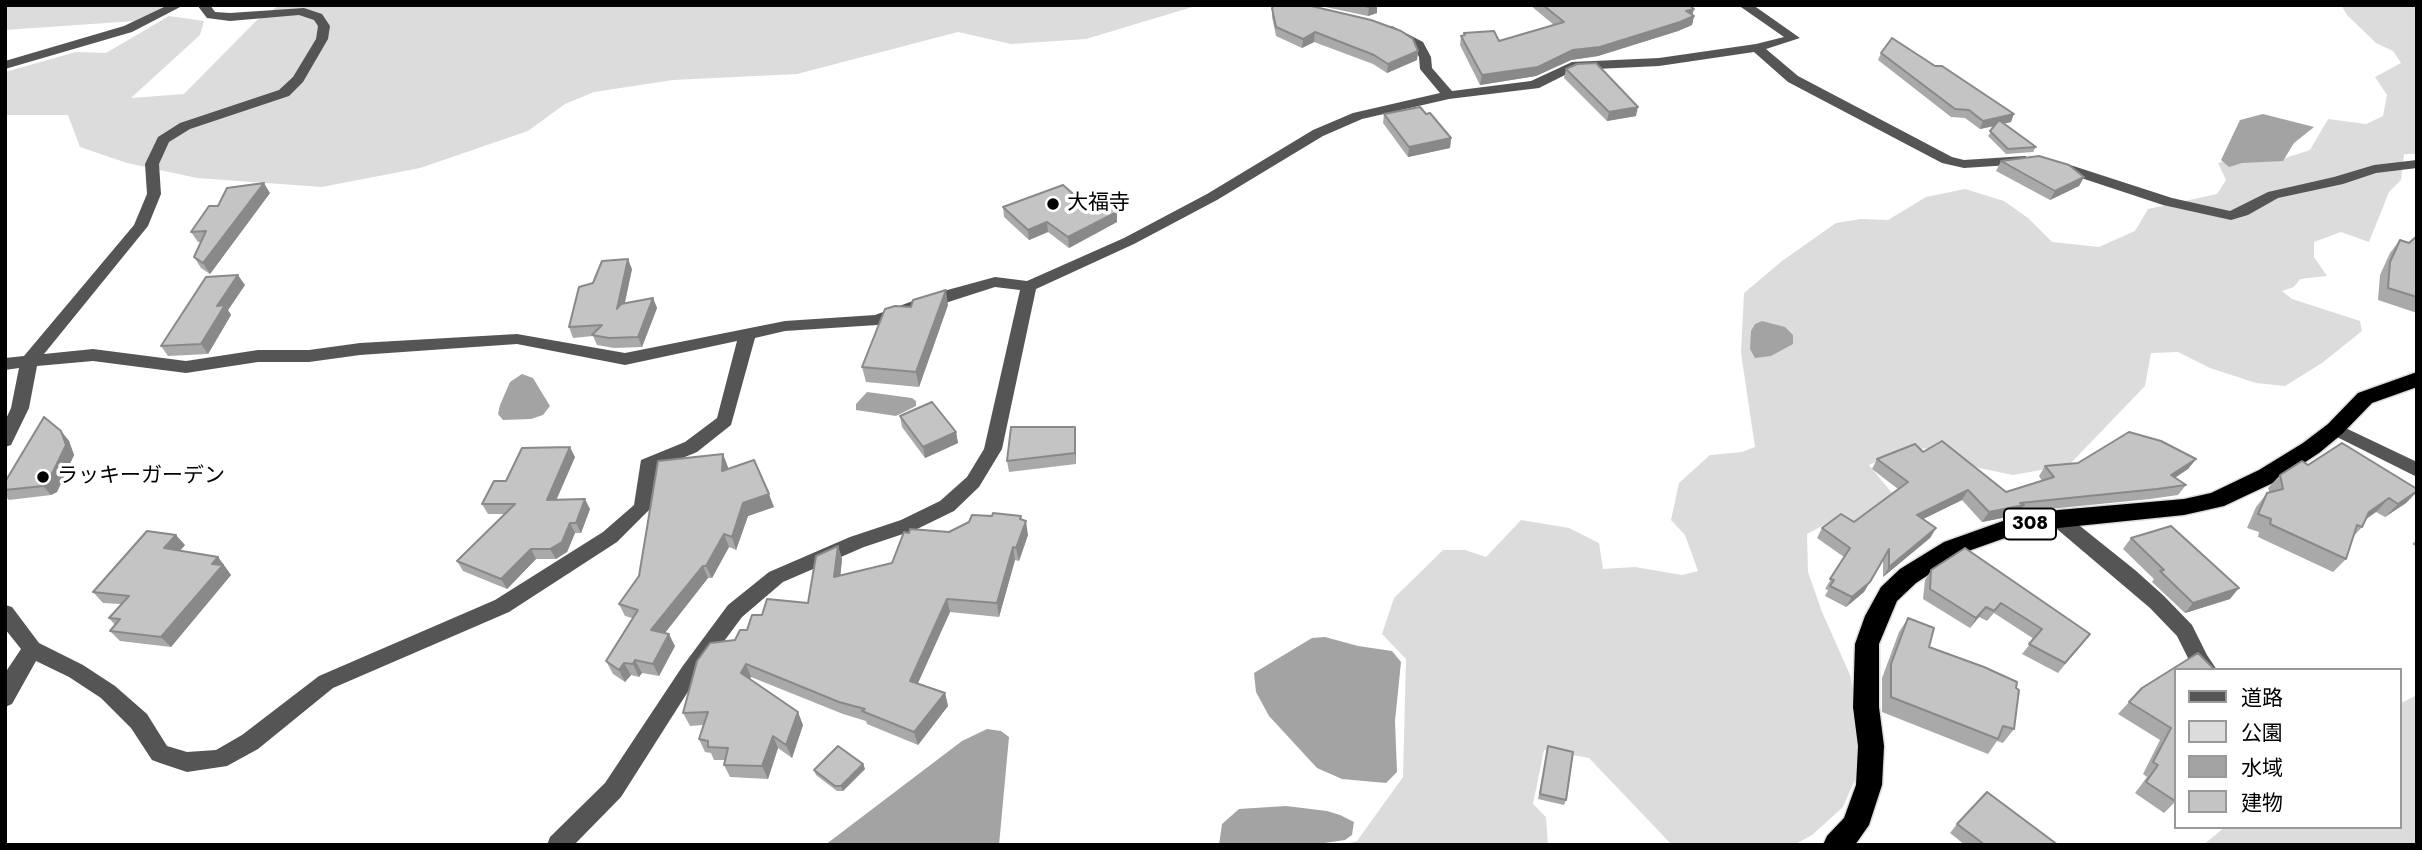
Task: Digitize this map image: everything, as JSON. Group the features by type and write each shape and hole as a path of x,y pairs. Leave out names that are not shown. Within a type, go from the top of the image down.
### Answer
{"highway":[{"name":"308","path":"1837,845 1856,825 1869,785 1871,746 1866,708 1867,644 1877,616 1889,594 1916,571 1952,548 2003,530 2058,519 2184,507 2216,500 2267,476 2335,429 2365,398 2417,379"}],"street":[{"path":"5,65 128,29 178,5"},
{"path":"5,441 20,408 29,362 141,226 154,194 152,164 163,140 185,126 284,93 298,79 322,39 324,26 318,17 300,11 230,17 211,15 203,5"},
{"path":"5,364 93,355 186,367 258,356 309,355 517,339 625,359 785,326 877,320 935,299 995,282 1029,286 1129,241 1212,197 1318,133 1358,116 1449,95 1534,85 1572,66 1659,62 1756,48 1794,38 1744,5"},
{"path":"1374,24 1405,35 1419,44 1426,69 1449,95"},
{"path":"1756,48 1802,85 1947,160 1964,164 2035,159 2202,211 2231,216 2273,195 2338,181 2374,169 2417,164"},
{"path":"558,845 612,790 653,732 689,673 736,611 776,578 857,541 908,525 947,506 973,482 993,449 1029,286"},
{"path":"5,613 32,649 76,671 107,692 139,721 160,753 187,762 219,759 250,742 326,682 502,606 610,537 642,508 647,488 647,465 691,447 725,421 748,332"},
{"path":"2335,429 2417,470"},
{"path":"2058,519 2157,602 2185,631 2199,661 2205,668"},
{"path":"5,698 11,682 32,649"}],"green space":[{"path":"5,5 167,5 135,21 5,30"},
{"path":"280,5 1199,5 1086,39 1011,44 958,32 797,74 673,80 594,92 565,104 528,131 420,168 322,187 197,178 127,163 80,147 68,115 5,115 5,72 76,52 106,53 169,16 204,21 200,35 131,98 184,94 256,21"},
{"path":"2341,5 2417,5 2417,154 2404,154 2401,180 2389,192 2369,242 2341,232 2314,242 2314,257 2327,276 2300,279 2294,287 2282,291 2292,299 2360,321 2362,331 2322,363 2285,386 2256,383 2210,368 2178,352 2151,353 2145,386 2069,465 2013,475 1979,468 1931,448 1904,450 1869,465 1892,493 1849,531 1833,520 1807,534 1808,572 1822,612 1851,677 1859,770 1843,807 1812,835 1794,845 1672,845 1589,758 1544,750 1533,804 1546,817 1548,845 1340,845 1357,841 1403,777 1406,659 1382,634 1394,598 1443,550 1465,550 1486,557 1521,520 1569,528 1599,543 1603,569 1635,567 1682,575 1698,571 1685,535 1671,520 1679,483 1710,455 1742,452 1755,447 1741,353 1744,293 1782,261 1836,223 1861,219 1888,220 1926,197 1965,189 2004,201 2028,218 2052,242 2099,247 2135,231 2148,209 2217,194 2226,180 2218,163 2257,151 2282,159 2310,150 2328,119 2366,124 2383,116 2387,95 2375,77 2401,63 2393,51 2376,43 2347,15"},
{"path":"2417,695 2417,845 2203,845 2223,829 2401,829 2401,703"}],"water":[{"path":"2263,114 2314,127 2294,143 2283,161 2242,163 2229,167 2221,160 2240,120"},
{"path":"1762,321 1785,327 1793,335 1793,344 1771,356 1755,358 1750,349 1751,331 1755,324"},
{"path":"522,374 533,378 550,406 543,415 531,419 503,420 498,414 500,405 510,382"},
{"path":"867,392 912,398 916,401 916,406 896,416 856,410 856,404"},
{"path":"1325,637 1392,651 1401,662 1395,721 1397,772 1386,783 1342,779 1317,768 1269,716 1256,692 1254,673 1312,638"},
{"path":"987,729 1001,731 1009,737 999,845 825,845 962,741"},
{"path":"1286,806 1340,815 1354,822 1352,835 1345,840 1311,845 1219,845 1222,824 1239,809"}],"building":[{"path":"1274,5 1307,5 1371,20 1401,31 1413,39 1418,51 1388,64 1374,55 1315,32 1303,39 1276,27 1272,8"},
{"path":"1543,5 1689,5 1694,9 1686,11 1694,16 1600,47 1573,50 1538,67 1482,75 1461,36 1465,35 1464,33 1494,31 1499,41 1564,22"},
{"path":"1892,38 1935,66 1942,66 2014,114 1983,121 1969,110 1955,109 1881,53"},
{"path":"1596,63 1638,107 1609,112 1566,69 1577,64"},
{"path":"1420,107 1426,114 1430,113 1451,138 1409,147 1384,114"},
{"path":"1999,120 2036,147 2008,149 1990,131"},
{"path":"2039,156 2069,165 2084,177 2055,191 2001,161"},
{"path":"264,183 203,263 194,257 206,231 191,232 209,206 218,206 227,188"},
{"path":"1063,185 1080,200 1102,192 1117,212 1068,237 1047,222 1028,230 1003,207"},
{"path":"2417,236 2417,297 2388,288 2390,262 2400,240 2409,243"},
{"path":"628,259 617,309 621,304 653,298 638,337 609,338 592,335 602,325 569,327 579,287 593,283 602,261"},
{"path":"238,275 217,306 225,305 201,344 161,346 206,277"},
{"path":"946,290 916,372 862,367 885,309 895,306 911,307 913,300"},
{"path":"932,402 956,432 923,447 900,416"},
{"path":"44,417 61,431 66,445 48,482 43,486 5,490 5,482"},
{"path":"1011,427 1075,427 1075,453 1007,461"},
{"path":"2129,432 2161,441 2196,459 2171,475 2186,485 2020,503 2024,505 1989,512 1968,490 1917,515 1936,528 1889,567 1889,549 1870,582 1852,597 1830,586 1834,580 1830,579 1850,548 1822,528 1841,514 1854,522 1908,482 1877,459 1915,444 1923,452 1942,441 2006,492 2054,477 2045,466 2078,463"},
{"path":"2342,443 2417,489 2398,504 2389,498 2369,512 2362,527 2357,525 2346,559 2270,524 2271,519 2258,514 2267,493 2283,489 2280,475 2302,461 2308,465"},
{"path":"570,447 547,500 585,499 576,523 570,523 562,542 550,549 531,549 501,579 457,561 515,504 482,504 494,481 506,481 522,448"},
{"path":"723,454 722,471 754,460 769,494 743,503 732,537 724,534 706,566 703,566 651,630 669,634 653,664 635,660 633,664 624,663 619,670 606,661 638,610 619,604 639,576 658,461"},
{"path":"993,513 1021,516 1020,519 1026,521 1016,548 1013,547 997,603 947,599 910,681 945,693 914,732 862,711 865,709 839,702 746,664 741,673 798,712 786,745 773,736 762,766 724,765 728,748 708,747 708,741 699,739 708,712 683,713 697,661 710,643 735,640 740,630 747,630 752,615 762,615 767,599 808,603 816,556 838,546 834,577 892,563 904,532 909,533 910,529 949,532 969,522 972,515 992,516"},
{"path":"2171,526 2239,588 2193,603 2131,538"},
{"path":"147,531 176,535 164,548 218,557 212,564 223,565 161,637 110,631 120,619 109,618 129,596 93,592"},
{"path":"1965,548 2090,634 2065,663 2029,644 2042,629 2001,603 1994,611 1986,607 1976,618 1930,589 1931,570"},
{"path":"1908,618 1934,628 1929,647 2017,682 2016,688 2019,690 2014,729 2003,726 1998,739 1891,697 1891,664"},
{"path":"2198,653 2213,668 2174,668"},
{"path":"2174,668 2174,800 2146,782 2158,765 2153,762 2171,728 2129,702 2142,688"},
{"path":"838,746 863,764 841,786 835,786 814,770"},
{"path":"1548,746 1573,752 1566,800 1540,794"},
{"path":"1987,792 2058,845 1985,845 1957,824"}],"place":[{"name":"大福寺","path":"1053,204"},
{"name":"ラッキーガーデン","path":"43,477"}]}
